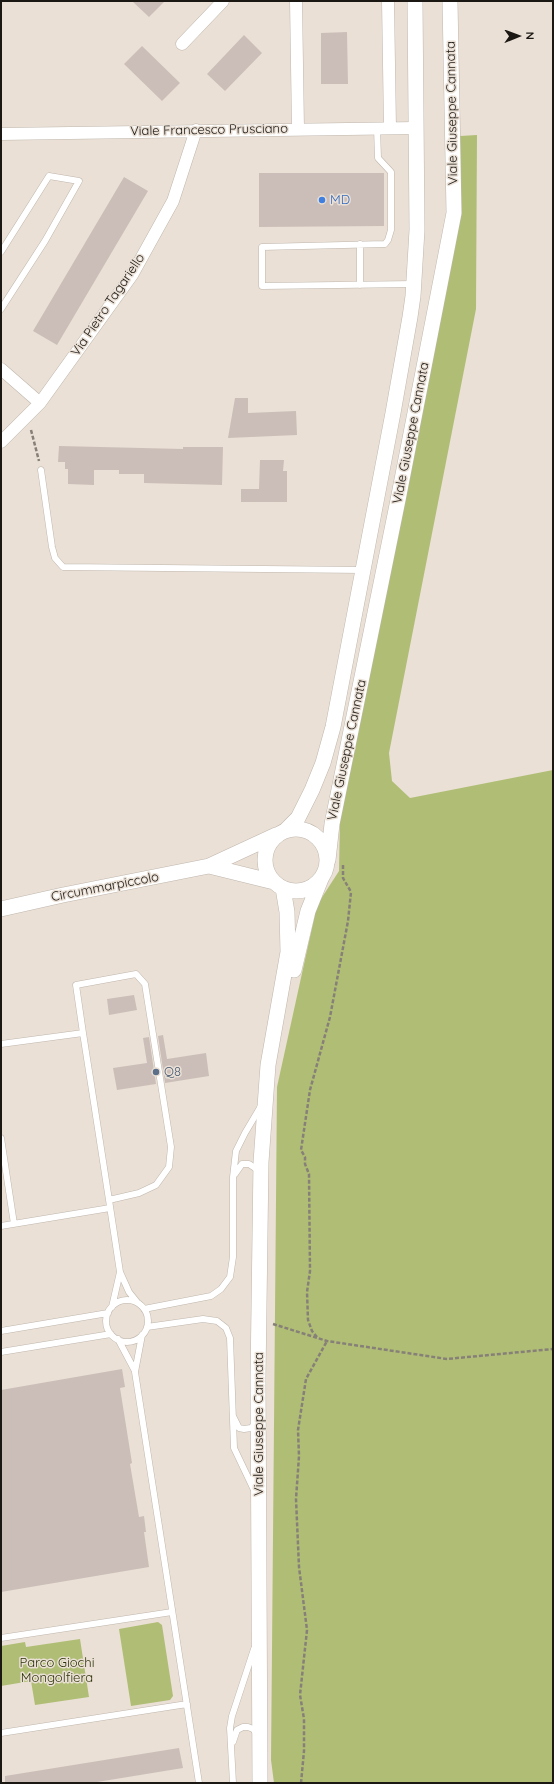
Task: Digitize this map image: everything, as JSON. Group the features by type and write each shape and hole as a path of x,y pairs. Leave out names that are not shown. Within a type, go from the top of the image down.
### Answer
{"street":[{"path":"182,44 223,1"},
{"path":"296,1 298,129"},
{"path":"388,1 390,128"},
{"name":"Viale Giuseppe Cannata","path":"281,833 298,818 312,790 323,763 333,727 405,351 414,284 417,230 415,1"},
{"name":"Viale Giuseppe Cannata","path":"334,859 332,824 398,500 454,213 450,1"},
{"name":"Viale Francesco Prusciano","path":"1,134 416,128"},
{"name":"Via Pietro Tagariello","path":"1,442 40,403 132,275 173,201 196,130"},
{"path":"1,369 40,403"},
{"path":"296,828 315,834 322,841 326,850 334,859 321,879 313,886 304,890 293,891 278,885 268,874 265,863 266,853 270,843 281,833 296,828"},
{"name":"Circummarpiccolo","path":"1,909 209,866 281,833"},
{"name":"Circummarpiccolo","path":"209,866 278,885"},
{"name":"Viale Giuseppe Cannata","path":"268,1065 308,911 321,879"},
{"name":"Viale Giuseppe Cannata","path":"260,1783 258,1636 258,1415 261,1173 268,1065 288,952 287,912 278,885"}],"lane":[{"path":"377,128 378,158 391,172 391,230 388,240 384,244 262,247 262,286 414,284"},
{"path":"1,252 50,176 79,181 45,241 1,309"},
{"path":"360,244 360,285"},
{"path":"41,470 52,547 55,558 63,567 363,570"},
{"path":"109,1200 139,1193 156,1185 169,1167 172,1147 145,984 136,974 76,985 120,1272 129,1292 144,1309 148,1321 147,1327 142,1335 135,1372"},
{"path":"1,1044 83,1033"},
{"path":"144,1309 211,1296 221,1289 230,1277 233,1257 233,1177 236,1151 245,1132 266,1100"},
{"path":"1,1138 14,1224"},
{"path":"233,1177 242,1164 250,1164 261,1173"},
{"path":"1,1226 110,1208"},
{"path":"120,1272 112,1307 108,1313 107,1324 111,1334 118,1339 131,1342 142,1335"},
{"path":"112,1307 124,1300 131,1300 138,1303"},
{"path":"1,1331 108,1313"},
{"path":"147,1327 203,1319 217,1321 226,1328 230,1338 234,1448 259,1500"},
{"path":"1,1352 111,1334"},
{"path":"118,1339 135,1372 199,1783"},
{"path":"232,1413 239,1428 244,1429 251,1428 255,1425 258,1415"},
{"path":"1,1638 172,1612"},
{"path":"232,1783 230,1728 232,1716 258,1636"},
{"path":"1,1733 187,1704"},
{"path":"231,1758 233,1737 237,1730 248,1727 253,1729 260,1738"}],"path":[{"path":"27,416 41,470"},
{"path":"317,1338 312,1331 308,1320 307,1292 310,1271 309,1174 305,1164 305,1157 301,1150 310,1090 330,1017 348,921 351,892 334,859"},
{"path":"259,1320 327,1341 447,1359 553,1349"},
{"path":"301,1783 304,1751 304,1719 300,1695 307,1630 299,1567 296,1506 299,1456 298,1430 306,1379 327,1341"}],"green space":[{"path":"477,135 476,309 389,753 392,781 410,798 553,770 553,1783 274,1783 271,1760 277,1087 317,905 339,871 340,819 456,240 460,136"},
{"path":"158,1622 162,1625 173,1696 170,1700 131,1706 119,1629"},
{"name":"Parco Giochi Mongolfiera","path":"80,1639 89,1697 35,1705 31,1681 1,1686 1,1646 25,1642 26,1647"}],"building":[{"path":"132,1 165,1 149,17"},
{"path":"347,32 348,84 321,84 321,33"},
{"path":"244,35 262,53 225,91 207,74"},
{"path":"142,46 180,83 162,101 124,64"},
{"name":"MD","path":"259,173 384,173 384,226 259,227"},
{"path":"124,177 148,191 57,345 33,331"},
{"path":"235,398 248,398 248,413 296,411 297,435 228,438"},
{"path":"59,446 183,449 183,447 223,447 222,485 144,483 144,474 119,474 119,470 94,470 94,485 68,484 68,469 65,469 65,462 58,462"},
{"path":"260,460 284,460 283,471 287,471 287,502 241,502 241,489 259,489"},
{"path":"134,995 137,1010 109,1015 107,999"},
{"path":"163,1035 167,1059 206,1053 209,1076 165,1083 158,1036"},
{"path":"149,1037 156,1084 117,1090 113,1068 147,1063 143,1038"},
{"path":"122,1369 125,1387 120,1388 132,1463 130,1464 139,1517 144,1516 146,1532 144,1532 149,1567 1,1592 1,1390"},
{"path":"179,1748 183,1768 91,1783 5,1783 5,1776"}],"place":[{"name":"MD","path":"322,200"},
{"name":"Q8","path":"156,1072"}]}
